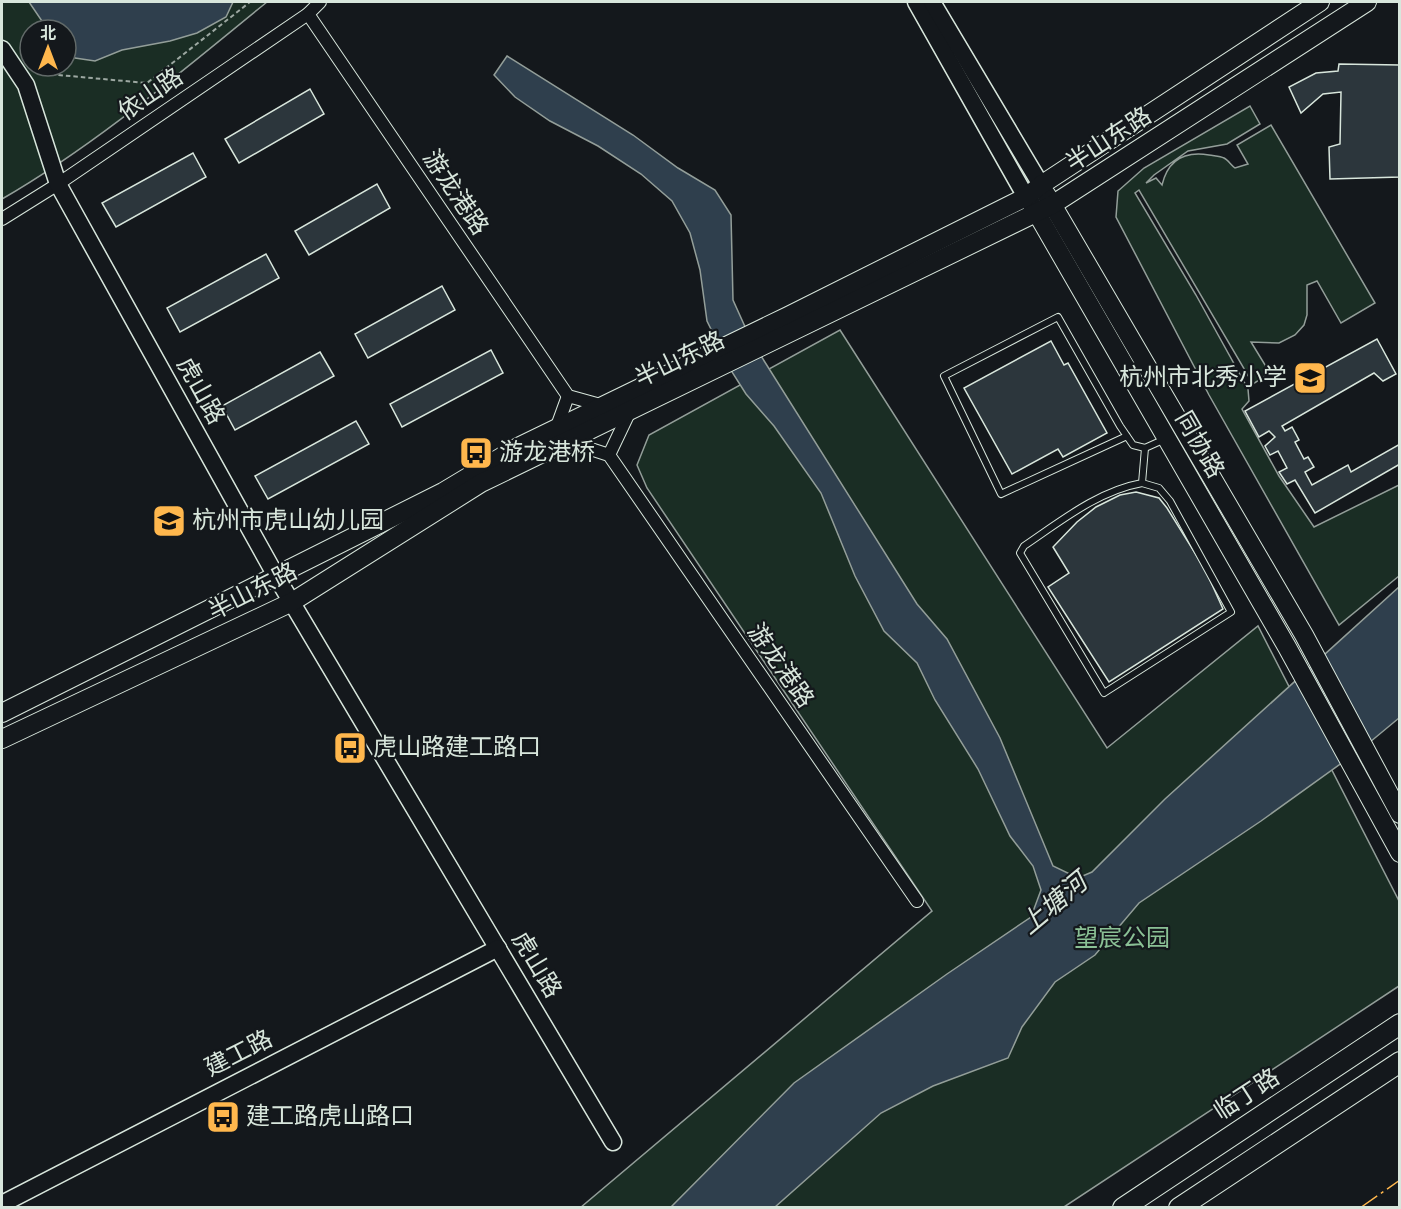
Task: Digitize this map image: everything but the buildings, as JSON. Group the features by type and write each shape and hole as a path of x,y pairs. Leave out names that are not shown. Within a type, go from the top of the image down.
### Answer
{"main road":[{"name":"半山东路","path":"1039,204 1041,184 1320,2"},
{"name":"半山东路","path":"2,740 292,602 604,406 719,358 1039,204 1366,2"},
{"name":"同协路","path":"1039,204 1167,437 1287,647 1388,807"},
{"name":"同协路","path":"1039,204 1304,635 1388,807 1400,853"},
{"name":"半山东路","path":"2,713 443,492 490,463 630,411 719,358"},
{"name":"临丁路","path":"1122,1208 1400,1024"},
{"path":"1179,1208 1400,1062"}],"street":[{"name":"依山路","path":"2,219 58,184 308,14 320,2"},
{"name":"同协路","path":"916,2 1039,204"},
{"path":"932,2 1041,184"},
{"name":"游龙港路","path":"308,14 568,396"},
{"name":"虎山路","path":"2,49 26,85 58,184 276,576 613,1142"},
{"path":"604,406 568,396 561,435 609,455 630,411"},
{"name":"游龙港路","path":"609,455 917,901"},
{"name":"建工路","path":"2,1204 498,948"}],"lane":[{"path":"1127,436 1001,494 944,375 1058,317 1133,446 1145,448 1167,437"},
{"path":"1142,483 1145,448"},
{"path":"1142,483 1159,488 1170,501 1231,612 1104,693 1020,553 1024,546 1091,501 1123,486 1142,483"}],"path":[{"path":"17,72 147,83 250,2"}],"green space":[{"path":"2,2 267,2 105,131 2,199"},
{"path":"1250,106 1260,124 1227,144 1188,151 1146,183 1156,178 1162,185 1173,163 1192,154 1222,157 1235,168 1248,164 1237,145 1271,125 1375,303 1341,323 1317,281 1307,285 1307,315 1304,325 1295,335 1279,343 1251,342 1270,373 1253,384 1139,190 1135,193 1196,295 1248,389 1249,401 1242,409 1279,476 1314,527 1399,485 1399,576 1339,625 1209,395 1116,217 1118,191 1144,168"},
{"name":"望宸公园","path":"840,330 1107,748 1258,626 1399,901 1399,986 1064,1207 580,1208 932,911 647,488 637,465 649,435"}],"water":[{"path":"29,2 233,2 226,17 197,33 170,41 122,50 95,61 78,58 78,18 40,18"},
{"name":"上塘河","path":"507,56 633,135 678,168 715,190 731,215 733,300 751,340 917,604 947,639 1000,738 1053,866 1078,878 1092,872 1165,799 1399,587 1399,718 1364,747 1261,821 1139,903 1095,955 1055,982 1022,1027 1008,1058 933,1086 881,1113 775,1207 671,1207 794,1083 1031,917 1041,890 1033,866 1010,836 978,769 935,700 917,663 884,631 855,576 821,493 774,426 746,394 732,372 707,321 700,270 690,233 672,201 641,174 598,146 550,121 515,97 494,75"}],"power":[{"path":"1360,1208 1400,1180"}],"place":[{"name":"杭州市北秀小学","path":"1310,378"},
{"name":"游龙港桥","path":"476,453"},
{"name":"杭州市虎山幼儿园","path":"169,521"},
{"name":"虎山路建工路口","path":"350,748"},
{"name":"建工路虎山路口","path":"223,1117"}]}
